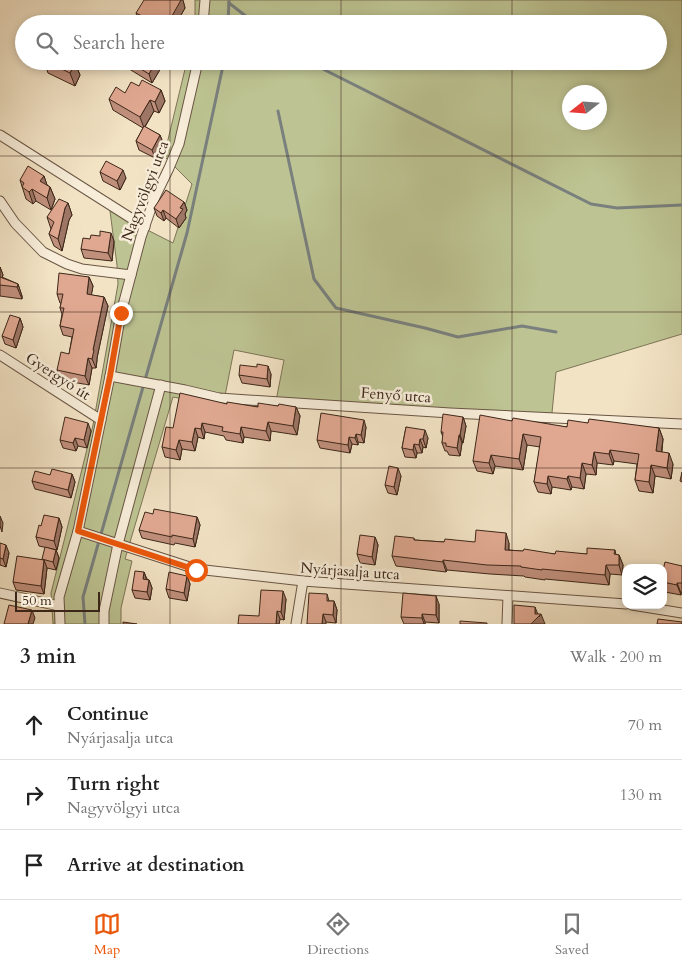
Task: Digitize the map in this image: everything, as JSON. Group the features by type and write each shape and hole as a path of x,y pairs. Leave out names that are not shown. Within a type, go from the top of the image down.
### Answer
{"street":[{"path":"204,15 205,0"},
{"name":"Nagyvölgyi utca","path":"60,624 59,597 78,531 121,313 155,197 179,144 196,70"},
{"path":"0,135 145,227"},
{"path":"0,201 15,223 43,252 82,269 131,276"},
{"name":"Gyergyó út","path":"0,355 101,420"},
{"name":"Fenyő utca","path":"110,376 219,398 450,413 682,424"},
{"path":"104,624 104,611 118,544 161,385"},
{"name":"Nyárjasalja utca","path":"78,531 196,570 303,581 622,604"},
{"path":"296,624 303,581"},
{"path":"0,593 59,606"},
{"path":"507,624 508,596"},
{"path":"657,609 682,613"}],"green space":[{"path":"195,0 682,0 682,334 556,372 551,423 275,406 284,360 234,350 223,406 173,397 125,559 132,561 121,608 121,624 53,624 51,593 93,425 118,284 110,211 173,243 192,184 164,156 185,70 667,70 667,15 195,15"}],"building":[{"path":"144,0 181,0 173,15 140,15 136,13"},
{"path":"143,70 151,70 149,74"},
{"path":"142,80 161,90 155,102 150,100 140,117 109,99 116,87 125,93 131,82 139,86"},
{"path":"144,126 160,135 152,150 136,141"},
{"path":"106,161 123,170 117,181 100,172"},
{"path":"28,166 44,176 40,181 50,187 47,198 32,189 29,192 22,187 24,183 20,180"},
{"path":"166,190 184,202 180,208 183,209 176,219 163,210 161,213 154,208"},
{"path":"59,199 68,203 65,208 58,239 49,234 54,222 47,217"},
{"path":"100,231 111,233 108,253 81,249 83,238 90,239 91,235 100,236"},
{"path":"59,273 89,277 87,294 104,297 92,359 88,358 85,376 57,370 61,352 69,354 74,329 60,326 64,308 60,308 63,294 57,294"},
{"path":"0,277 18,284 17,287 0,285"},
{"path":"10,315 20,318 13,340 2,336"},
{"path":"257,364 268,366 267,379 239,375 240,365 257,367"},
{"path":"180,393 227,404 227,402 258,407 258,403 296,407 293,426 268,422 266,431 241,427 240,434 222,431 223,427 202,423 201,429 195,428 192,442 179,440 176,450 162,447 166,427 173,428"},
{"path":"321,413 364,420 361,435 356,434 355,438 349,437 348,445 317,440"},
{"path":"443,414 463,417 457,448 446,446 446,443 442,443"},
{"path":"480,415 512,421 513,418 567,427 568,420 588,423 589,419 659,428 656,451 669,453 667,468 651,465 649,482 635,480 639,454 610,450 609,454 594,452 592,465 582,463 580,478 568,476 567,479 548,476 547,484 534,482 541,437 523,434 519,459 491,455 489,463 473,461"},
{"path":"65,417 88,423 84,440 75,438 73,443 60,440"},
{"path":"406,427 425,430 423,439 420,439 419,445 414,444 413,450 402,448"},
{"path":"389,466 398,468 394,487 385,485"},
{"path":"52,469 72,474 68,490 32,481 35,471 50,475"},
{"path":"154,509 197,517 193,539 139,530 145,512 153,514"},
{"path":"44,515 59,518 54,541 36,537"},
{"path":"476,530 506,533 505,550 523,551 524,549 555,554 556,551 587,554 587,548 615,550 614,554 619,555 619,565 606,565 605,575 542,570 521,566 487,565 443,560 443,562 392,556 395,536 414,538 414,540 444,542 445,539 475,542"},
{"path":"360,535 375,537 372,557 357,554"},
{"path":"0,543 6,545 3,559 0,558"},
{"path":"45,547 56,550 53,562 42,559"},
{"path":"17,556 44,560 41,586 13,582"},
{"path":"665,562 682,566 682,583 677,583 677,585 667,583 667,564 664,564"},
{"path":"135,571 144,572 143,579 149,580 147,592 132,590"},
{"path":"169,572 187,576 184,593 166,589"},
{"path":"261,590 283,591 281,612 277,611 276,624 238,624 239,615 259,616"},
{"path":"309,593 327,594 327,601 334,601 333,615 323,614 322,624 307,624"},
{"path":"403,593 436,596 436,615 422,614 422,618 401,617"},
{"path":"9,605 32,610 28,624 4,624"},
{"path":"514,605 535,607 535,614 541,614 531,624 514,624"},
{"path":"658,619 682,622 682,624 657,624"},
{"path":"460,621 487,623 487,624 460,624"}],"waterway":[{"path":"228,15 229,0"},
{"path":"229,3 244,15"},
{"path":"85,624 83,597 187,233 222,70"},
{"path":"325,70 591,204 617,208 682,205"},
{"path":"278,111 314,279 336,308 458,337 522,326 556,332"}],"route":[{"path":"121,313 78,531 196,570"}]}
